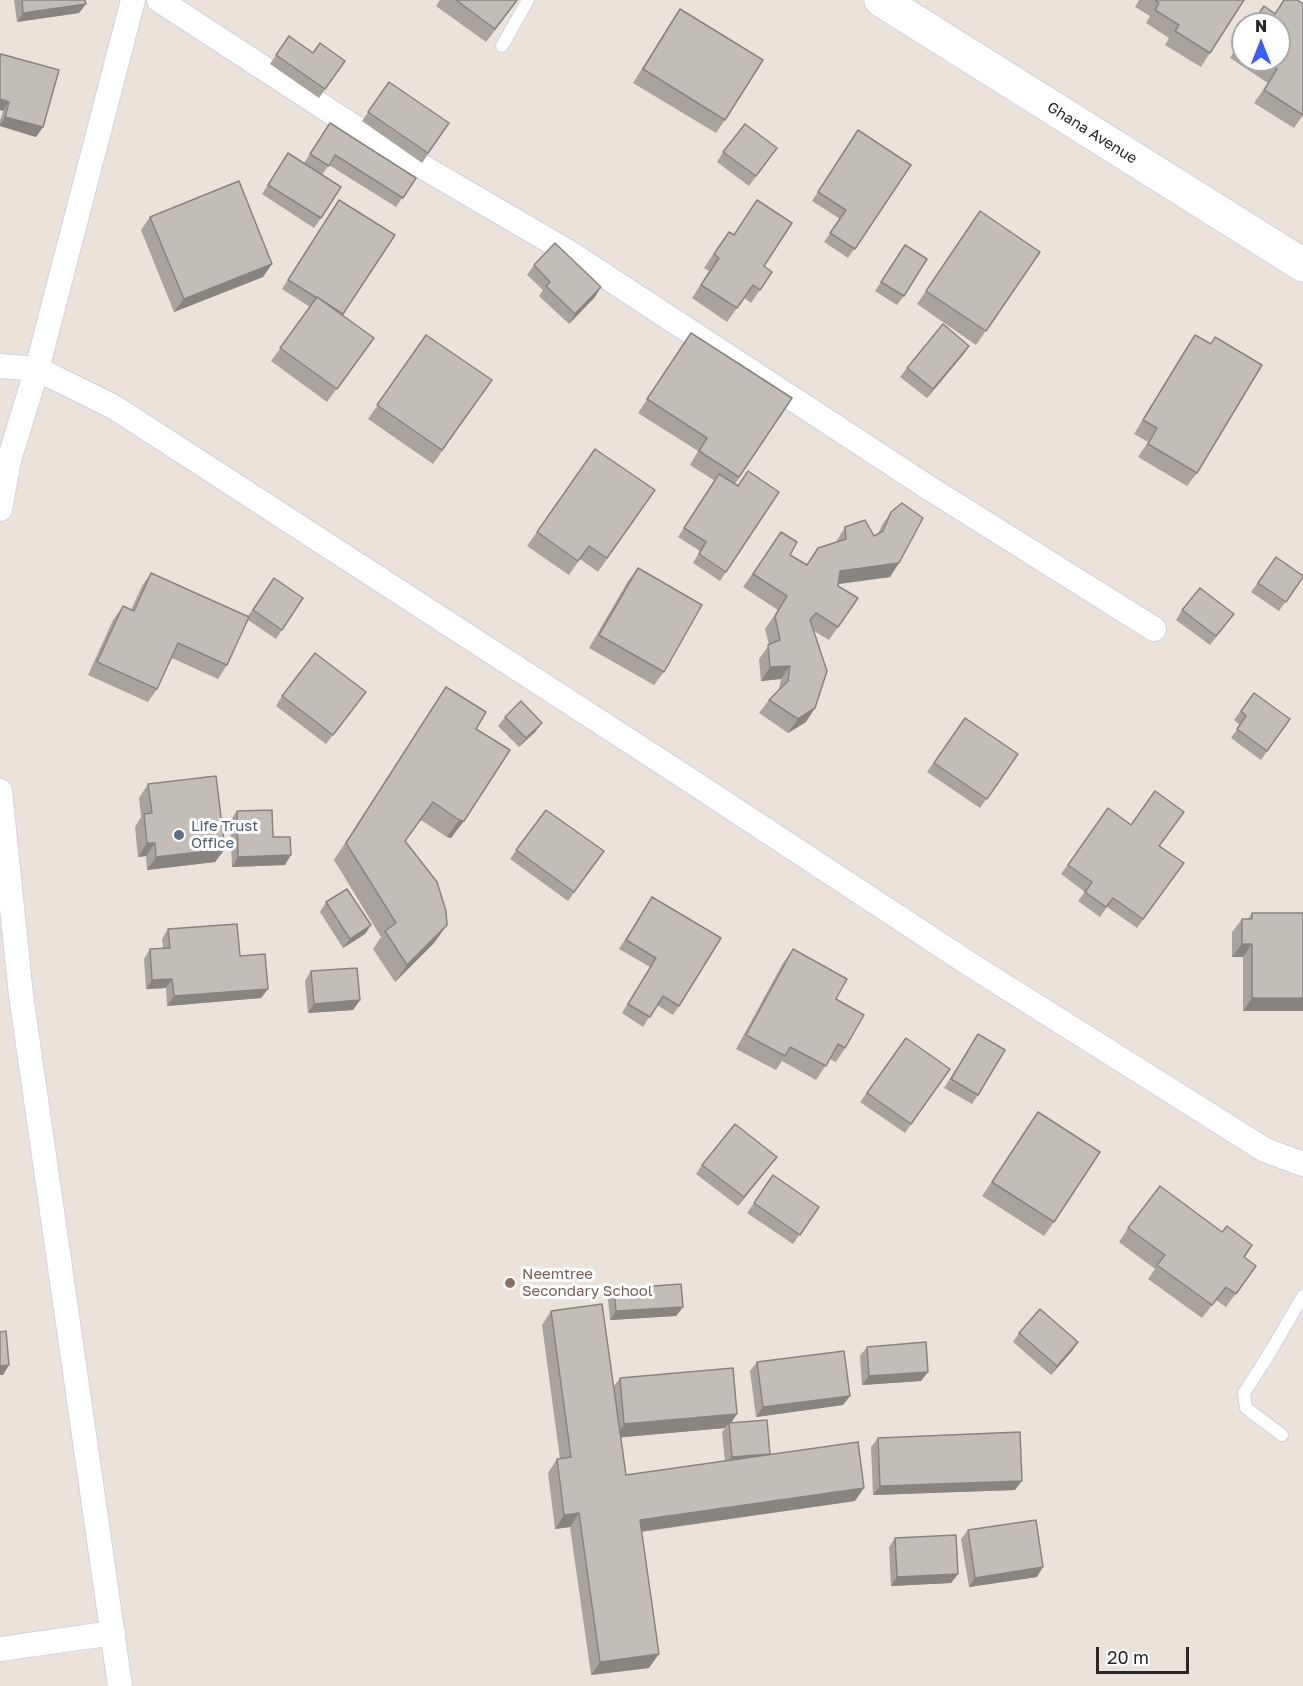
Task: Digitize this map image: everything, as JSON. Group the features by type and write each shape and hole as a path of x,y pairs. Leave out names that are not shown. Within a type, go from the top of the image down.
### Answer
{"main road":[{"name":"Ghana Avenue","path":"881,0 1303,265"}],"street":[{"path":"0,509 9,460 37,369 133,0"},
{"path":"159,0 348,123 570,253 926,486 1154,629"},
{"path":"0,366 37,369 114,407 685,777 970,965 1265,1150 1303,1164"},
{"path":"0,791 10,997 120,1686"},
{"path":"0,1648 113,1633"}],"lane":[{"path":"502,46 528,0"},
{"path":"1282,1434 1246,1408 1244,1393 1303,1296"}],"building":[{"path":"22,0 85,0 86,4 23,13"},
{"path":"456,0 517,0 495,29"},
{"path":"1155,0 1244,0 1236,12 1231,12 1231,20 1210,53 1175,31 1179,25 1155,10 1159,3"},
{"path":"1284,0 1297,0 1303,4 1303,115 1264,90 1275,72 1291,72 1291,12 1276,12"},
{"path":"1264,6 1272,12 1260,12"},
{"path":"680,9 763,60 725,120 643,69"},
{"path":"289,36 313,53 320,43 345,61 325,89 276,55"},
{"path":"1,54 59,70 43,127 5,117 9,102 0,99"},
{"path":"389,82 449,123 428,153 368,112"},
{"path":"330,123 416,178 403,198 335,155 329,166 310,154"},
{"path":"745,124 777,148 756,176 723,152"},
{"path":"858,130 911,165 855,249 830,233 846,210 818,192"},
{"path":"288,153 341,187 321,218 268,185"},
{"path":"239,181 272,264 184,299 150,217"},
{"path":"339,200 395,235 343,314 288,280"},
{"path":"757,200 792,223 764,266 772,272 760,290 753,285 737,308 701,285 719,258 714,254 729,232 734,235"},
{"path":"980,211 1040,252 986,331 926,291"},
{"path":"555,243 601,287 575,314 546,286 550,282 534,265"},
{"path":"905,245 927,259 904,296 881,282"},
{"path":"317,297 374,338 337,389 280,348"},
{"path":"943,324 969,346 933,389 907,368"},
{"path":"691,333 792,398 739,477 699,451 707,438 647,399"},
{"path":"426,335 492,380 442,450 377,405"},
{"path":"1195,335 1211,344 1215,337 1262,365 1197,473 1148,444 1157,428 1143,420"},
{"path":"595,449 655,490 607,558 589,546 578,561 537,532"},
{"path":"748,471 779,492 726,572 699,554 706,542 684,528 719,474 738,486"},
{"path":"902,503 923,518 899,563 840,571 838,586 858,598 838,627 816,613 810,620 827,671 815,708 798,719 769,700 788,681 790,666 770,667 768,645 780,640 775,616 787,596 753,574 781,532 797,542 790,555 807,565 818,548 846,539 845,527 865,520 874,536 883,531 891,512"},
{"path":"1276,557 1303,576 1286,602 1258,583"},
{"path":"638,568 702,605 664,672 599,635"},
{"path":"151,573 249,617 227,665 178,643 157,689 97,662 123,606 134,611"},
{"path":"274,578 303,598 282,630 253,610"},
{"path":"1200,588 1234,614 1216,636 1182,610"},
{"path":"315,653 366,692 333,735 282,696"},
{"path":"446,687 486,712 476,729 510,750 464,821 433,802 405,841 437,882 446,911 447,925 407,965 385,931 396,923 346,843"},
{"path":"1254,693 1290,719 1267,751 1237,729 1246,716 1241,711"},
{"path":"521,701 542,723 526,738 505,717"},
{"path":"965,718 1018,754 987,799 934,763"},
{"path":"216,776 225,849 156,857 155,843 147,843 144,814 152,813 148,784"},
{"path":"1155,791 1184,812 1159,846 1184,863 1143,919 1113,898 1106,907 1085,892 1092,882 1068,865 1108,808 1131,825"},
{"path":"272,810 273,837 290,837 291,855 238,857 237,811"},
{"path":"546,810 604,851 574,892 516,850"},
{"path":"347,889 371,925 350,939 326,902"},
{"path":"652,897 721,938 679,1006 663,996 650,1017 628,1004 656,958 626,940"},
{"path":"1252,913 1303,913 1303,998 1252,998 1252,944 1242,944 1242,919 1252,919"},
{"path":"237,924 240,956 265,954 268,989 174,996 172,979 152,980 150,949 170,948 168,929"},
{"path":"793,949 847,979 836,999 864,1015 845,1048 838,1044 826,1066 790,1047 785,1056 746,1035"},
{"path":"357,968 360,1000 314,1004 311,971"},
{"path":"978,1034 1005,1050 978,1095 951,1079"},
{"path":"906,1038 950,1069 911,1124 867,1093"},
{"path":"1038,1112 1100,1152 1054,1222 992,1182"},
{"path":"735,1124 777,1157 744,1197 702,1165"},
{"path":"773,1175 819,1207 800,1235 754,1203"},
{"path":"1160,1186 1222,1232 1227,1226 1252,1245 1244,1257 1256,1266 1236,1294 1226,1287 1212,1305 1157,1265 1165,1255 1128,1228"},
{"path":"681,1284 683,1307 616,1311 614,1289"},
{"path":"602,1304 626,1475 858,1442 864,1488 640,1520 659,1654 600,1662 579,1513 564,1515 557,1459 571,1457 551,1311"},
{"path":"1040,1309 1078,1342 1057,1366 1019,1333"},
{"path":"6,1331 9,1365 0,1366 0,1332"},
{"path":"926,1342 928,1372 869,1376 867,1347"},
{"path":"844,1351 850,1396 763,1407 757,1362"},
{"path":"733,1368 737,1414 624,1424 620,1378"},
{"path":"767,1420 770,1454 732,1457 729,1423"},
{"path":"1020,1432 1022,1481 880,1486 878,1438"},
{"path":"1036,1520 1043,1567 975,1578 968,1530"},
{"path":"956,1535 958,1574 897,1577 895,1538"}],"place":[{"name":"Life Trust Office","path":"179,835"},
{"name":"Neemtree Secondary School","path":"510,1283"}]}
